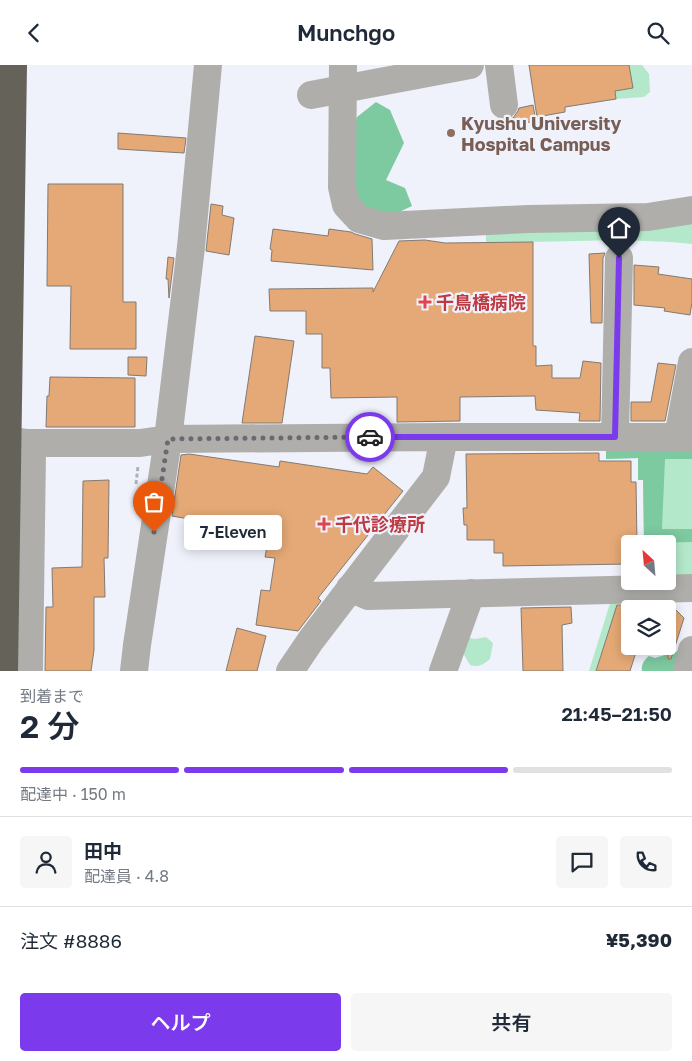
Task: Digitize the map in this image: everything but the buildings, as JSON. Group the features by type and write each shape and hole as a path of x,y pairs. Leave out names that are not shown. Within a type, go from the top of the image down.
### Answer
{"highway":[{"path":"4,671 3,563 7,440 13,65"}],"street":[{"path":"134,671 168,439 191,247 208,65"},
{"path":"311,95 343,77 470,65"},
{"path":"499,65 504,105"},
{"path":"343,77 342,187 346,205 359,219 384,226 528,219 648,217 692,210"},
{"path":"615,437 619,258"},
{"path":"7,440 27,443 131,443 168,439 685,437 692,362"},
{"path":"290,671 350,588 436,477 444,437"},
{"path":"16,671 22,457 32,452 29,671"},
{"path":"350,588 368,596 692,588"},
{"path":"443,671 471,593"},
{"path":"687,671 692,650"}],"green space":[{"path":"611,65 642,65 649,74 650,92 644,97 616,99"},
{"path":"376,102 390,110 404,143 386,180 405,188 412,206 397,213 362,212 354,183 349,135 357,117"},
{"path":"692,222 692,244 621,240 486,243 486,232"},
{"path":"606,445 692,448 692,459 665,459 662,529 692,529 692,542 676,542 676,535 644,535 643,480 638,480 638,458 606,459"},
{"path":"692,448 692,581 676,580 676,535 644,535 643,480 638,480 638,458 606,459"},
{"path":"620,596 596,671 589,671 612,597"},
{"path":"465,637 475,639 486,637 493,643 490,659 481,665 470,665 463,653"},
{"path":"678,651 677,671 642,671 643,663 649,656 655,658 665,655 676,655 676,652"}],"way so far":[{"path":"154,532 168,439 370,437"}],"place":[{"name":"Kyushu University Hospital Campus","path":"451,133"},
{"name":"千鳥橋病院","path":"425,302"},
{"name":"千代診療所","path":"324,524"},
{"name":"7-Eleven","path":"154,532"}],"route":[{"path":"370,437 615,437 619,258"}]}
